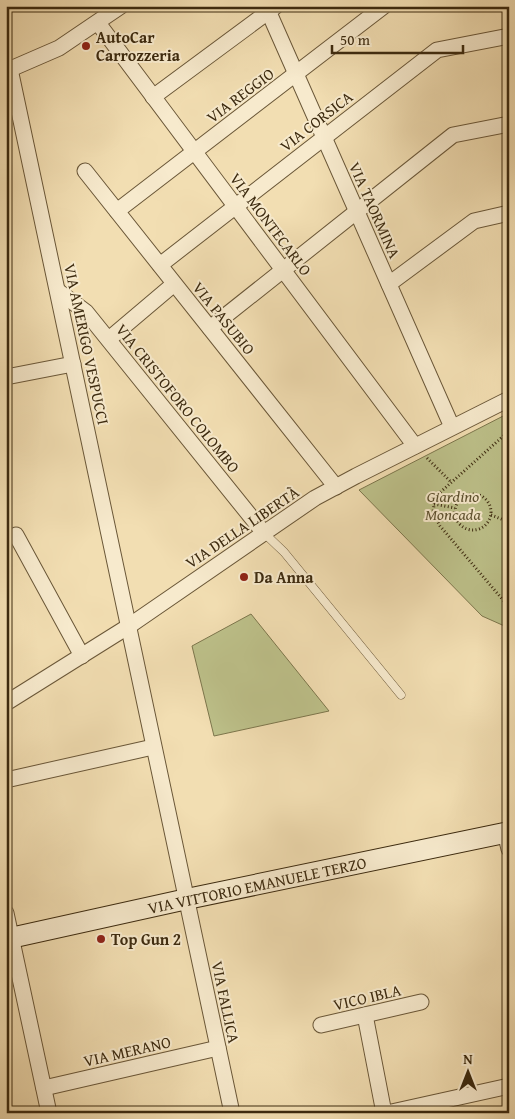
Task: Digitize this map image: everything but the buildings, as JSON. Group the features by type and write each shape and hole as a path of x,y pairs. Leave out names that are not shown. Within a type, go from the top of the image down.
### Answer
{"street":[{"path":"8,70 59,48 121,6"},
{"name":"VIA REGGIO","path":"117,211 384,6"},
{"path":"154,97 270,8"},
{"name":"VIA TAORMINA","path":"270,8 296,74 452,428"},
{"name":"VIA MONTECARLO","path":"98,23 416,446"},
{"name":"VIA CORSICA","path":"160,265 437,50 509,36"},
{"name":"VIA AMERIGO VESPUCCI","path":"8,70 58,291 153,747"},
{"path":"210,328 453,136 509,124"},
{"name":"VIA PASUBIO","path":"85,171 336,487"},
{"path":"389,284 474,221 509,213"},
{"path":"109,339 174,284"},
{"name":"VIA CRISTOFORO COLOMBO","path":"58,291 86,312 109,339 264,533"},
{"path":"6,377 73,364"},
{"name":"VIA DELLA LIBERTÀ","path":"6,704 129,626 315,498 509,399"},
{"path":"16,536 82,656"},
{"path":"6,780 153,747"},
{"name":"VIA FALLICA","path":"153,747 232,1113"},
{"name":"VIA VITTORIO EMANUELE TERZO","path":"9,939 186,900 508,838"},
{"path":"6,914 9,939 50,1113"},
{"name":"VICO IBLA","path":"321,1025 421,1002"},
{"path":"365,1015 385,1113 509,1086"},
{"name":"VIA MERANO","path":"44,1088 218,1048"}],"lane":[{"path":"264,533 284,552 401,695"}],"path":[{"path":"508,432 509,443"},
{"path":"508,432 435,497 433,513 440,526 509,607"},
{"path":"416,446 451,482"},
{"path":"476,494 489,504 490,519 484,527 474,531 469,530 460,526 457,522 454,513 455,508 460,499 476,494"},
{"path":"434,504 455,508"},
{"path":"491,515 509,522"}],"green space":[{"name":"Giardino Moncada","path":"509,413 509,628 482,616 359,490"},
{"path":"251,614 329,711 214,736 192,646"}],"place":[{"name":"AutoCar Carrozzeria","path":"86,46"},
{"name":"Da Anna","path":"244,577"},
{"name":"Top Gun 2","path":"101,939"}]}
